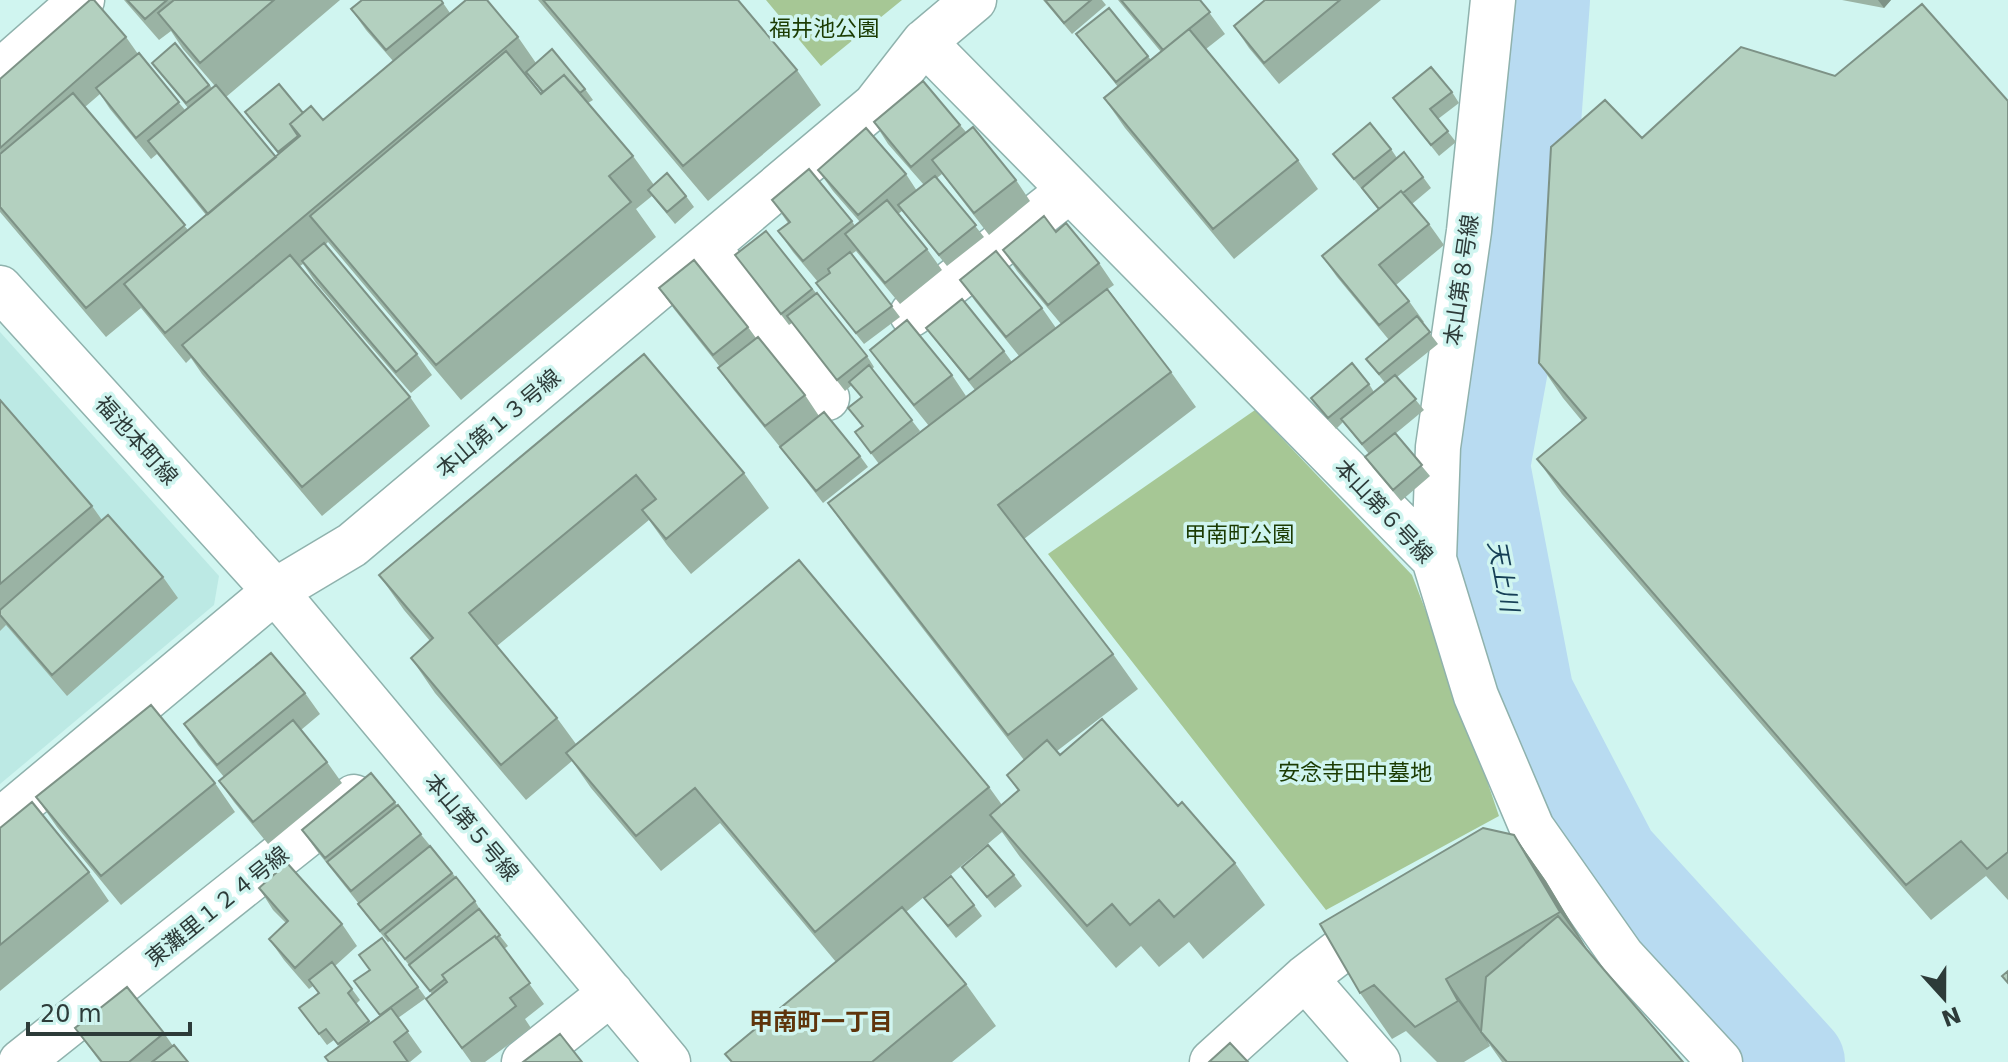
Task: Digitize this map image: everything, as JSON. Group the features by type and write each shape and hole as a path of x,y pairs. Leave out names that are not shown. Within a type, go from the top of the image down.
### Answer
{"street":[{"path":"0,72 82,0"},
{"name":"本山第１３号線","path":"0,821 275,591 352,545 707,247 875,105 924,42 974,0"},
{"name":"本山第８号線","path":"1434,559 1438,447 1469,231 1493,0"},
{"name":"本山第６号線","path":"924,42 1434,559 1476,696 1532,828 1622,956 1720,1062"},
{"path":"912,314 1070,190"},
{"path":"707,247 827,398"},
{"name":"福池本町線","path":"0,288 275,591"},
{"name":"本山第５号線","path":"275,591 668,1062"},
{"name":"東灘里１２４号線","path":"21,1062 67,1048 375,780"},
{"path":"1493,851 1532,828"},
{"path":"1212,1062 1305,978 1389,914 1415,899"},
{"path":"1305,978 1378,1062"},
{"path":"524,1062 611,993"}],"shaded area":[{"path":"0,332 219,576 214,605 0,784"}],"green space":[{"name":"福井池公園","path":"766,0 902,0 821,66"},
{"path":"1255,410 1412,575 1459,698 1499,816 1326,910 1048,554"}],"building":[{"path":"90,0 94,0 126,37 0,148 0,79"},
{"path":"127,0 167,0 145,19"},
{"path":"174,0 274,0 200,63 158,13"},
{"path":"362,0 441,0 443,3 386,50 351,9"},
{"path":"466,0 487,0 518,37 165,333 124,284 300,136 290,124 311,106 323,120"},
{"path":"543,0 738,0 797,70 683,166"},
{"path":"1045,0 1091,0 1064,23"},
{"path":"1121,0 1200,0 1210,12 1163,50"},
{"path":"1265,0 1340,0 1264,63 1234,26"},
{"path":"1922,4 2008,101 2008,852 1987,869 1961,841 1906,885 1537,459 1586,418 1539,363 1551,147 1605,100 1642,138 1741,47 1835,76"},
{"path":"1109,8 1148,56 1116,82 1076,34"},
{"path":"1189,29 1298,160 1213,229 1104,98"},
{"path":"175,43 209,85 186,103 152,63"},
{"path":"552,49 585,89 580,93 564,75 543,92 526,72"},
{"path":"506,51 541,94 564,75 633,156 609,176 631,202 436,365 310,216"},
{"path":"139,53 179,102 136,138 96,88"},
{"path":"1431,67 1452,92 1430,109 1448,131 1431,145 1393,98"},
{"path":"923,81 960,125 911,167 874,122"},
{"path":"279,84 303,113 290,124 298,136 278,152 245,112"},
{"path":"216,85 276,157 208,214 148,141"},
{"path":"73,93 185,225 86,308 0,207 0,154"},
{"path":"1370,123 1391,149 1354,179 1333,154"},
{"path":"973,127 1016,180 974,213 932,160"},
{"path":"866,128 906,174 858,215 818,170"},
{"path":"1404,152 1423,177 1379,209 1362,188"},
{"path":"809,169 852,221 803,261 778,231 790,222 772,200"},
{"path":"667,173 686,196 667,212 648,190"},
{"path":"935,176 976,225 939,255 898,205"},
{"path":"1401,191 1429,224 1379,265 1409,301 1379,325 1322,256"},
{"path":"887,200 927,249 885,283 845,234"},
{"path":"1044,216 1056,232 1066,223 1099,263 1048,305 1003,250"},
{"path":"766,231 812,289 781,314 735,255"},
{"path":"324,243 417,354 396,372 302,261"},
{"path":"996,251 1042,308 1006,337 960,280"},
{"path":"850,252 892,306 856,333 816,283"},
{"path":"290,255 410,397 302,487 182,345"},
{"path":"694,260 748,327 713,355 659,288"},
{"path":"1107,289 1171,372 998,505 1113,654 1008,735 828,503"},
{"path":"817,293 867,356 837,380 787,316"},
{"path":"962,299 1004,351 969,380 926,328"},
{"path":"1417,316 1430,332 1379,374 1366,359"},
{"path":"907,320 952,375 914,405 870,350"},
{"path":"758,337 805,395 765,426 718,368"},
{"path":"644,354 744,473 666,539 642,510 656,499 636,475 469,613 557,718 501,765 411,658 433,638 379,575"},
{"path":"1352,363 1369,384 1328,418 1311,398"},
{"path":"869,365 912,420 871,453 855,432 863,426 848,408 862,397 849,382"},
{"path":"1395,375 1416,399 1362,444 1341,419"},
{"path":"0,400 92,506 0,584"},
{"path":"824,412 860,456 816,491 780,447"},
{"path":"1395,433 1422,465 1393,490 1365,457"},
{"path":"108,515 163,577 52,675 0,615 0,610"},
{"path":"799,560 989,787 815,932 695,788 636,836 566,753"},
{"path":"271,653 305,693 217,765 184,724"},
{"path":"151,705 215,783 101,876 36,797"},
{"path":"1102,719 1178,806 1182,802 1235,863 1174,917 1159,900 1130,925 1112,904 1087,926 990,815 1019,790 1007,775 1047,740 1060,755"},
{"path":"293,720 327,762 253,822 219,781"},
{"path":"371,773 395,802 325,858 302,830"},
{"path":"32,802 89,872 0,945 0,828"},
{"path":"398,805 421,834 351,891 327,862"},
{"path":"1483,828 1514,835 1560,912 1446,979 1458,1001 1415,1027 1374,985 1360,993 1320,924"},
{"path":"988,845 1014,875 987,897 962,867"},
{"path":"430,846 452,873 380,931 358,904"},
{"path":"287,863 342,924 295,968 269,939 288,921 259,888"},
{"path":"951,876 974,905 948,926 924,898"},
{"path":"456,877 475,901 405,959 385,934"},
{"path":"902,907 966,984 872,1062 732,1062 725,1054"},
{"path":"479,909 500,935 442,975 445,979 430,991 409,965"},
{"path":"1558,916 1683,1062 1507,1062 1481,1032 1486,977"},
{"path":"495,936 530,983 510,998 516,1006 462,1048 426,999 447,982 442,975"},
{"path":"382,938 418,987 380,1015 354,981 370,970 359,955"},
{"path":"332,962 352,989 348,993 369,1021 338,1044 326,1029 319,1034 299,1008 319,993 309,980"},
{"path":"127,987 164,1033 129,1062 102,1062 75,1028"},
{"path":"391,1008 408,1031 394,1042 408,1062 329,1062 325,1057"},
{"path":"560,1034 582,1062 523,1062"},
{"path":"1230,1043 1248,1062 1209,1062"},
{"path":"174,1045 188,1062 152,1062"}],"waterway":[{"name":"天上川","path":"1542,0 1525,231 1482,466 1526,695 1611,858 1797,1062"}],"district":[{"name":"甲南町一丁目","path":"821,1022"}],"park label":[{"name":"甲南町公園","path":"1239,534"},
{"name":"安念寺田中墓地","path":"1355,772"}]}
